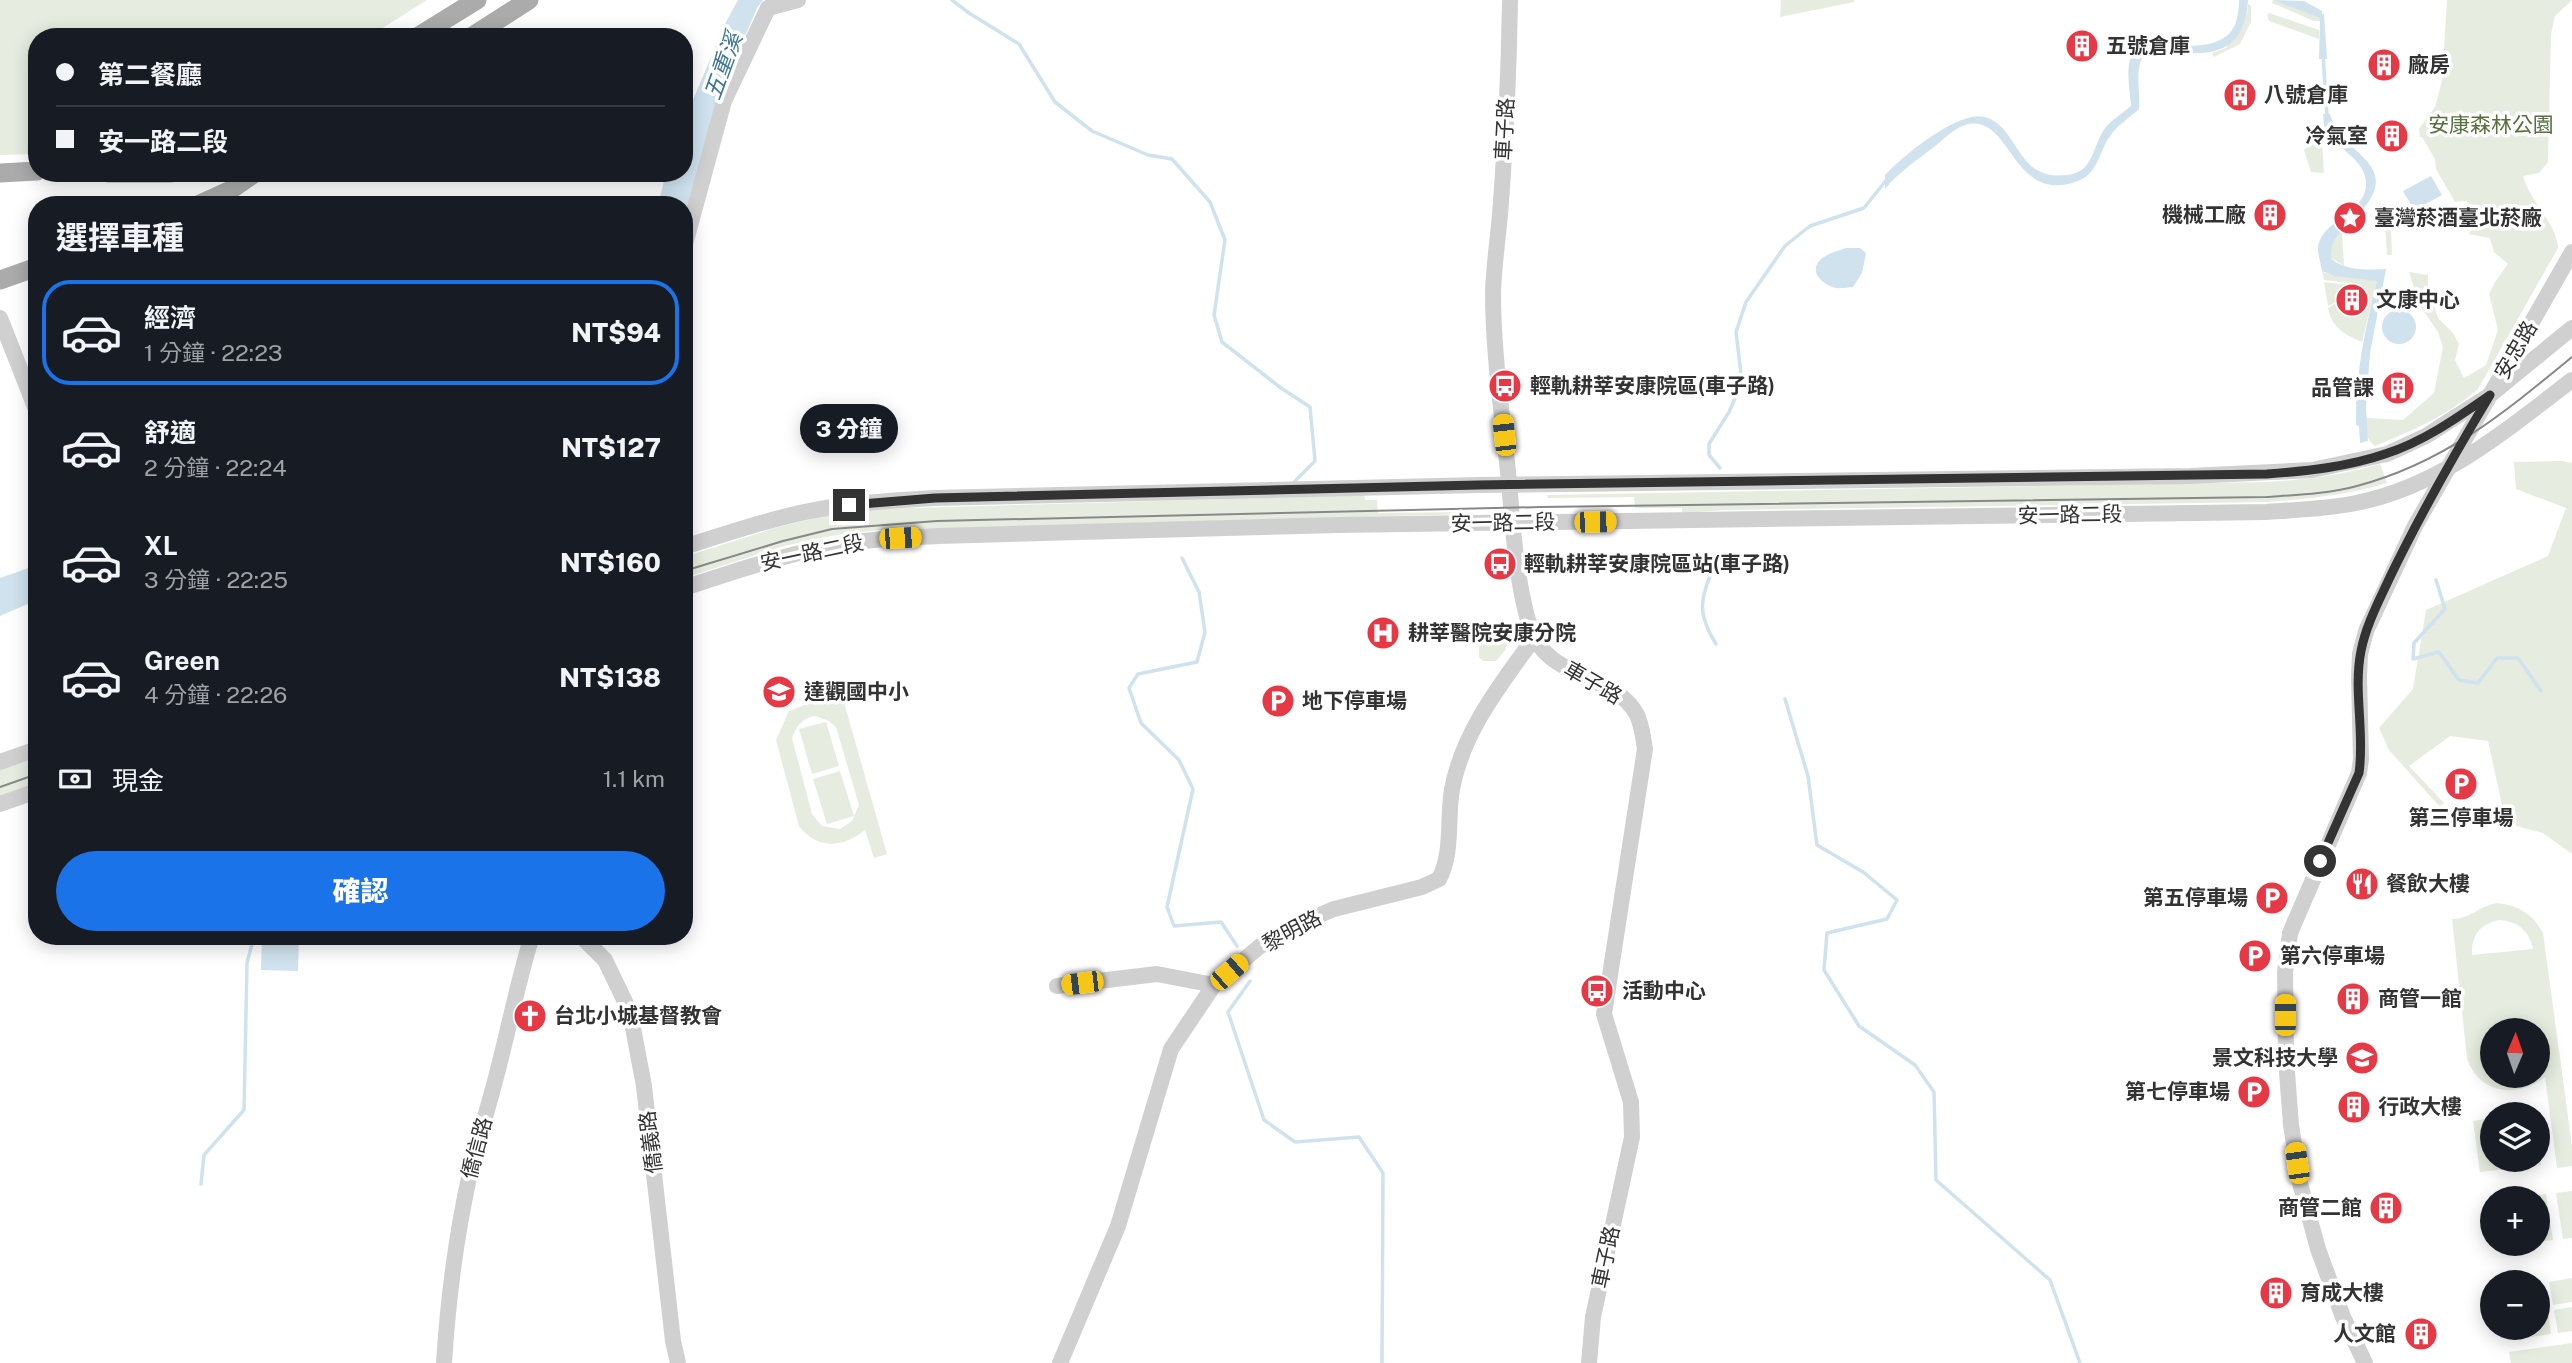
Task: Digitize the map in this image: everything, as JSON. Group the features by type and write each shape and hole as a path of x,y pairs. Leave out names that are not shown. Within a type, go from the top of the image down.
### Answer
{"main road":[{"path":"432,28 477,0"},
{"path":"485,28 529,0"},
{"path":"0,173 28,171"},
{"path":"218,196 242,182"},
{"path":"0,280 28,270"}],"street":[{"path":"693,214 723,102 766,4 798,0"},
{"name":"車子路","path":"1510,0 1508,77 1493,293 1512,522 1525,606 1534,638 1548,655 1566,669 1606,687 1628,702 1637,715 1645,749 1604,1014 1631,1102 1632,1137 1593,1317 1589,1363"},
{"name":"安忠路","path":"2365,1363 2343,1317 2318,1249 2300,1183 2291,1125 2286,1059 2286,951 2298,911 2359,773 2360,654 2366,631 2415,526 2572,252"},
{"path":"0,318 28,389"},
{"path":"2490,395 2572,328"},
{"name":"安一路二段","path":"693,585 785,557 831,546 881,539 1512,522 2278,512 2357,503 2413,485 2448,469 2502,433 2572,380"},
{"name":"安一路二段","path":"693,544 777,518 874,502 1509,485 2203,475 2312,470 2387,454 2426,436 2490,395"},
{"name":"黎明路","path":"1060,1363 1118,1226 1171,1049 1214,985 1259,947 1289,928 1334,909 1422,887 1439,879 1445,862 1452,788 1461,761 1483,711 1534,638"},
{"path":"0,762 28,753"},
{"path":"0,804 28,794"},
{"name":"僑信路","path":"444,1363 457,1236 470,1171 529,945"},
{"name":"僑義路","path":"590,945 605,960 630,1012 644,1086 673,1341 678,1363"},
{"path":"1057,986 1157,974 1214,985"}],"green space":[{"path":"0,0 427,0 382,28 28,28 28,154 0,155"},
{"path":"1781,0 1854,0 1854,2 1780,17"},
{"path":"2273,0 2317,16 2320,21 2314,21 2272,3"},
{"name":"安康森林公園","path":"2447,0 2572,0 2555,16 2551,34 2548,162 2539,173 2523,176 2531,195 2553,230 2558,248 2478,389 2429,422 2375,446 2368,437 2366,418 2403,420 2434,393 2443,347 2438,332 2420,306 2409,272 2428,275 2428,288 2438,318 2453,333 2459,344 2455,360 2464,378 2486,365 2498,330 2489,294 2508,264 2494,252 2490,238 2469,234 2472,227 2467,201 2455,202 2436,169 2435,159 2420,137 2419,129 2435,107 2442,81"},
{"path":"2248,4 2251,6 2251,22 2240,44 2214,57 2212,53 2226,48 2247,13"},
{"path":"2269,13 2319,30 2319,39 2269,21"},
{"path":"2322,144 2324,173 2311,172 2304,150"},
{"path":"2384,207 2390,207 2392,255 2387,255"},
{"path":"2363,210 2364,218 2356,218 2357,231 2342,232 2344,266 2330,257 2333,243 2342,231"},
{"path":"2322,271 2377,281 2362,342 2340,330 2332,321 2328,308 2346,297 2328,306 2324,282 2350,283 2324,280"},
{"path":"2514,462 2572,463 2572,854 2543,833 2506,823 2488,741 2450,736 2409,766 2444,803 2440,807 2389,750 2379,728 2413,689 2426,610 2548,556 2566,508 2516,489"},
{"path":"2380,464 2387,483 2327,496 2267,502 1725,510 1682,513 1682,508 1635,508 1634,497 1548,498 1547,495 2266,482 2323,476"},
{"path":"1364,495 1365,500 1377,500 1378,513 1468,514 878,530 784,546 693,575 693,554 778,527 828,515 876,509"},
{"path":"1485,625 1506,626 1509,631 1506,649 1496,661 1483,661 1479,657 1479,629"},
{"path":"838,681 887,854 874,858 865,830 848,840 831,844 814,840 799,826 776,740 789,711 812,702 830,704 825,684","holes":["816,716 836,727 859,805 852,821 840,829 822,826 812,814 792,738 798,726 807,718"]},
{"path":"826,722 839,766 812,774 799,729"},
{"path":"28,761 28,788 0,797 0,770"},
{"path":"840,771 854,816 827,824 813,779"},
{"path":"2497,903 2512,906 2530,916 2543,933 2572,1146 2572,1166 2557,1168 2546,1088 2550,1088 2550,1018 2480,1018 2480,1079 2472,1070 2467,1058 2452,919 2465,917","holes":["2499,920 2511,922 2525,932 2533,949 2472,955 2473,942 2482,928"]},
{"path":"2480,1120 2480,1172 2473,1121"},
{"path":"2572,1191 2572,1238 2563,1239 2556,1193"},
{"path":"2572,1278 2572,1302 2553,1305 2550,1282"},
{"path":"2572,1307 2572,1331 2558,1333 2554,1310"},
{"path":"2572,1343 2572,1363 2511,1363 2509,1352"}],"water":[{"name":"五重溪","path":"738,0 763,0 757,8 715,107 691,196 660,196 664,182 693,182 693,100"},
{"path":"2239,0 2248,0 2245,21 2238,36 2228,45 2215,51 2200,53 2149,50 2144,55 2138,77 2139,109 2111,135 2097,163 2084,178 2056,185 2038,181 2025,171 1993,131 1981,124 1965,125 1952,132 1908,166 1885,189 1885,175 1904,157 1946,127 1974,117 1985,117 1995,122 2030,165 2039,171 2058,176 2078,172 2088,164 2106,127 2131,106 2128,71 2132,54 2137,48 2144,43 2196,46 2221,40 2230,33 2236,22"},
{"path":"2273,0 2304,1 2322,11 2327,59 2319,59 2318,17"},
{"path":"2323,114 2330,114 2336,128 2366,160 2373,170 2376,182 2372,196 2360,213 2336,238 2331,258 2349,267 2386,269 2370,353 2366,407 2368,441 2360,443 2359,426 2356,425 2359,370 2377,281 2335,276 2322,271 2318,252 2320,239 2333,224 2358,204 2366,186 2362,169 2357,162 2326,130"},
{"path":"2431,176 2442,195 2414,210 2403,191"},
{"path":"1846,248 1860,248 1866,253 1862,273 1853,287 1836,288 1819,278 1817,265 1825,256"},
{"path":"2399,310 2411,315 2416,327 2411,339 2399,344 2387,339 2382,327 2387,315"},
{"path":"28,568 28,604 0,616 0,578"},
{"path":"262,945 299,945 298,971 261,970"}],"waterway":[{"path":"952,0 1019,44 1055,102 1092,131 1148,155 1172,159 1210,202 1225,240 1214,315 1222,342 1310,407 1315,461 1295,481"},
{"path":"2323,54 2327,116"},
{"path":"1720,468 1709,455 1709,444 1729,412 1742,382 1736,332 1746,302 1785,246 1810,226 1864,208 1888,178"},
{"path":"1182,558 1199,592 1205,632 1197,662 1138,674 1129,688 1141,723 1179,760 1193,789 1167,907 1174,926 1221,922 1237,946"},
{"path":"1713,568 1702,607 1706,624 1716,644"},
{"path":"2436,580 2445,609 2414,643 2413,659 2439,652 2459,680 2478,683 2497,658 2518,658 2541,691"},
{"path":"1785,699 1808,776 1817,845 1863,872 1897,900 1887,919 1827,933 1824,970 1859,1026 1915,1065 1934,1092 1936,1180 2050,1280 2080,1363"},
{"path":"201,1184 204,1155 244,1110 247,963 252,945"},
{"path":"1250,981 1228,1012 1264,1120 1295,1142 1359,1137 1383,1173 1382,1363"}],"tram line":[{"path":"693,568 832,529 937,521 1541,507 2266,497 2323,492 2346,489 2388,476 2445,450 2522,398 2572,357"},
{"path":"0,787 28,777"}],"place":[{"name":"五號倉庫","path":"2082,46"},
{"name":"廠房","path":"2384,65"},
{"name":"八號倉庫","path":"2240,95"},
{"name":"冷氣室","path":"2392,136"},
{"name":"機械工廠","path":"2270,215"},
{"name":"臺灣菸酒臺北菸廠","path":"2350,218"},
{"name":"文康中心","path":"2352,300"},
{"name":"輕軌耕莘安康院區(車子路)","path":"1505,386"},
{"name":"品管課","path":"2398,388"},
{"name":"輕軌耕莘安康院區站(車子路)","path":"1500,564"},
{"name":"耕莘醫院安康分院","path":"1383,633"},
{"name":"達觀國中小","path":"779,692"},
{"name":"地下停車場","path":"1278,701"},
{"name":"第三停車場","path":"2461,784"},
{"name":"餐飲大樓","path":"2362,884"},
{"name":"第五停車場","path":"2272,898"},
{"name":"第六停車場","path":"2255,956"},
{"name":"活動中心","path":"1597,991"},
{"name":"商管一館","path":"2353,999"},
{"name":"台北小城基督教會","path":"530,1016"},
{"name":"景文科技大學","path":"2362,1058"},
{"name":"第七停車場","path":"2254,1092"},
{"name":"行政大樓","path":"2354,1107"},
{"name":"商管二館","path":"2386,1208"},
{"name":"育成大樓","path":"2276,1293"},
{"name":"人文館","path":"2421,1334"}],"route":[{"path":"849,505 935,498 1478,485 2267,474 2350,464 2387,454 2426,436 2490,395 2415,526 2366,631 2360,654 2359,773 2320,861"}]}
